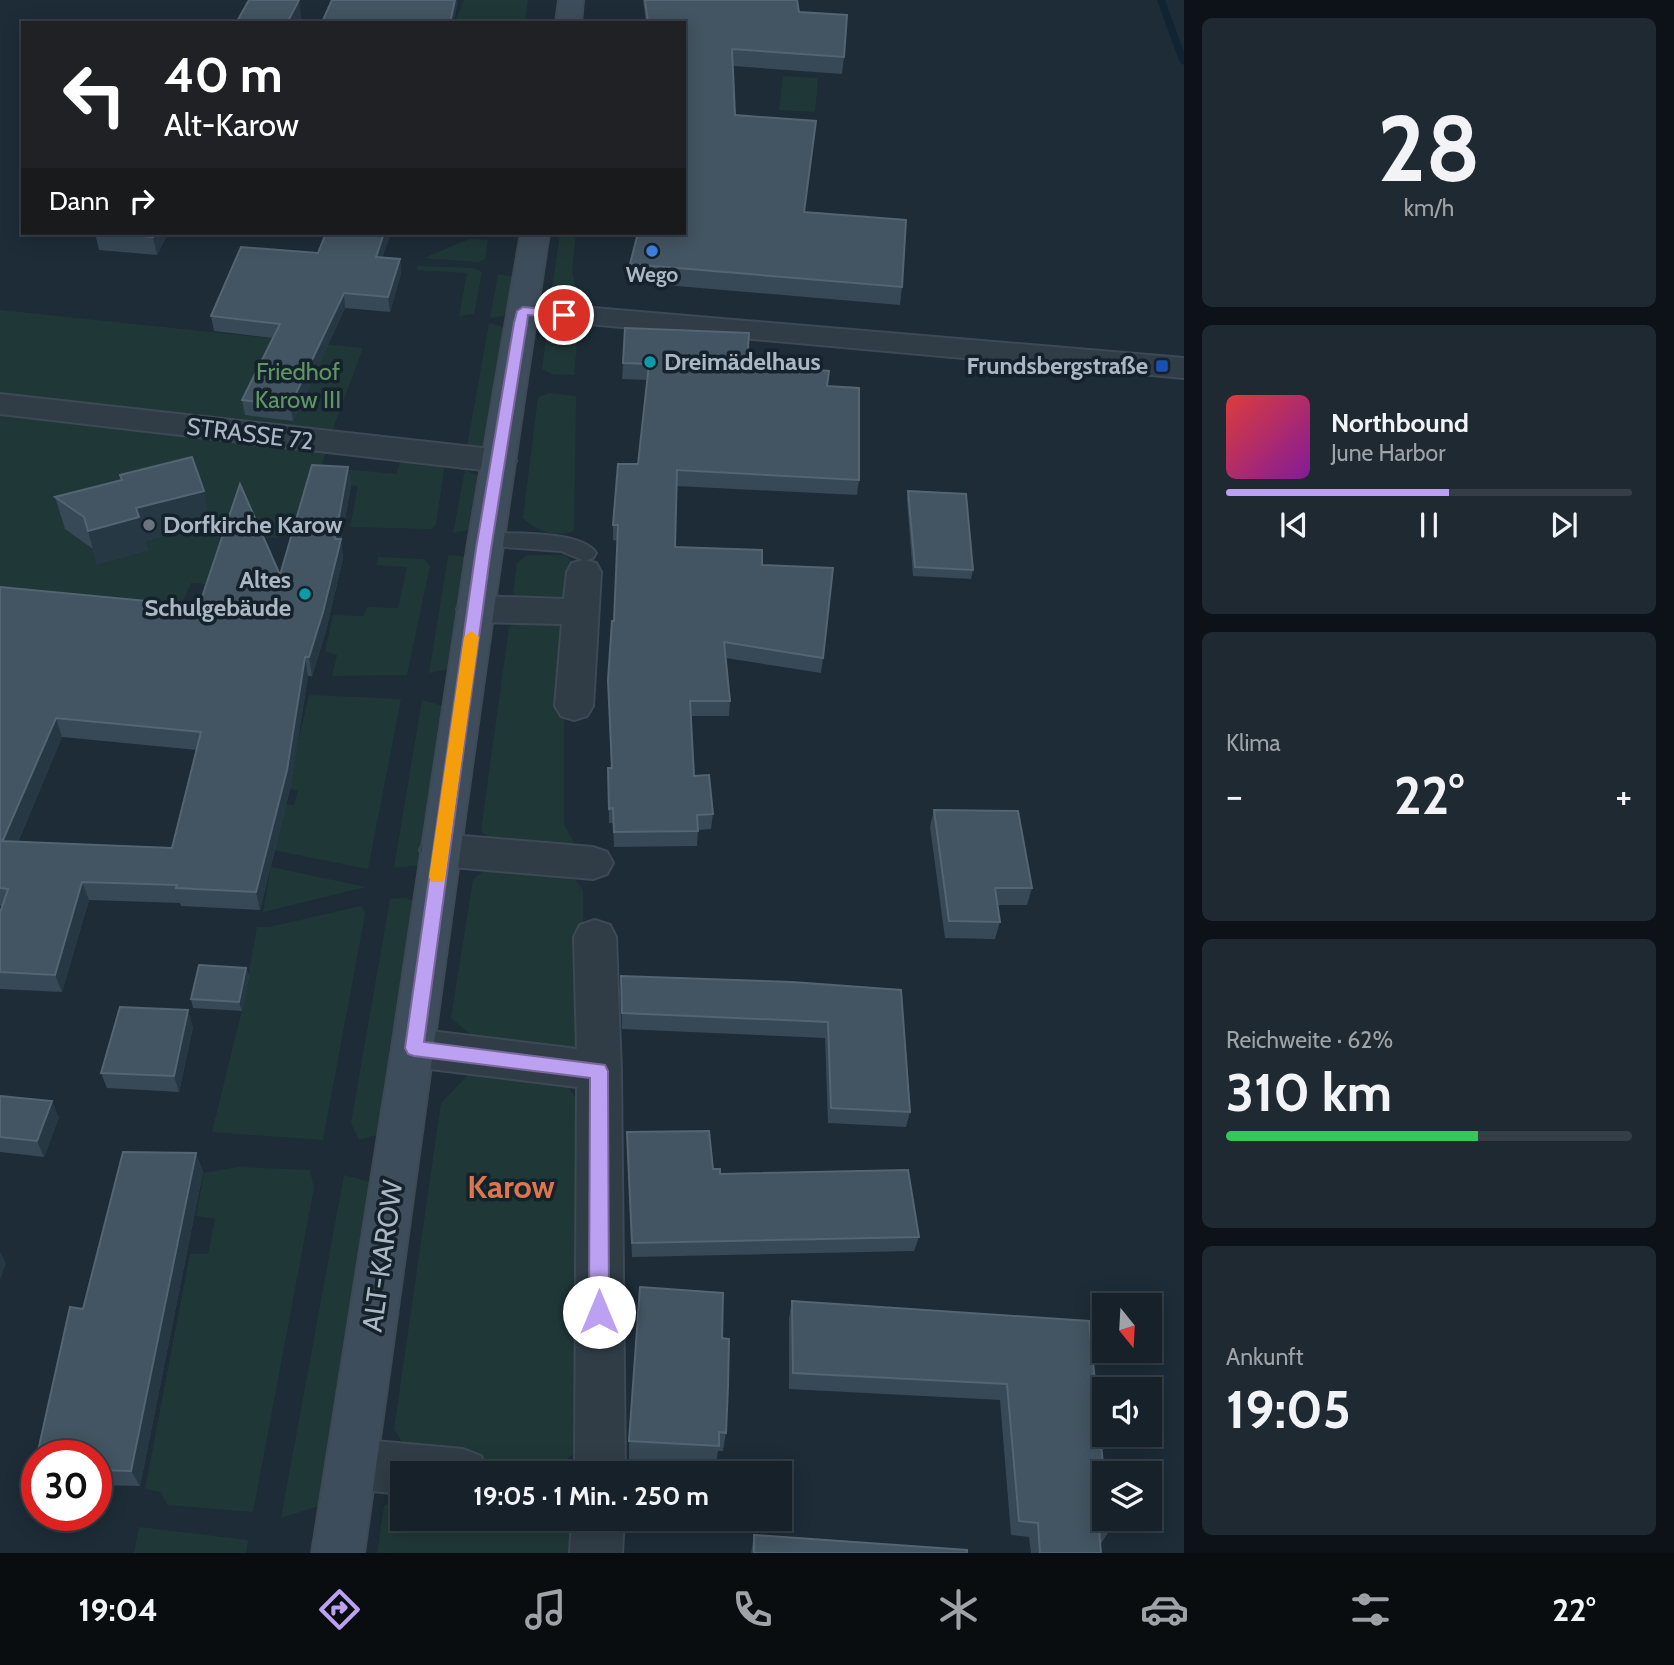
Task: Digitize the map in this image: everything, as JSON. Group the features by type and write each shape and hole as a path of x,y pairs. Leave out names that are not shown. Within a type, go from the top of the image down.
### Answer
{"main road":[{"path":"568,21 571,0"},
{"name":"ALT-KAROW","path":"338,1553 414,1048 485,540 500,461 535,235"}],"street":[{"path":"523,311 1184,368"},
{"name":"STRASSE 72","path":"0,404 500,461"},
{"path":"574,706 585,563"},
{"path":"475,609 583,612"},
{"path":"440,850 593,863"},
{"path":"595,937 599,1071 600,1461"},
{"path":"414,1048 599,1071"},
{"path":"353,1464 390,1467"},
{"path":"596,1553 597,1531"}],"lane":[{"path":"485,540 564,544 585,563"}],"green space":[{"path":"464,0 528,0 525,21 455,21"},
{"path":"783,76 818,78 815,112 779,110"},
{"path":"560,235 576,235 572,270 579,306 559,303 551,295"},
{"path":"469,239 488,240 485,259 478,262 424,258"},
{"path":"417,266 474,268 482,272 474,314 459,316 467,273 417,270"},
{"path":"498,274 516,277 509,315 490,318"},
{"name":"Friedhof Karow III","path":"0,310 363,348 331,434 0,394"},
{"path":"489,323 506,328 486,444 466,452"},
{"path":"547,333 555,333 554,341 577,342 574,375 552,374 542,369"},
{"path":"549,393 576,396 574,531 560,534 541,530 523,518 538,397"},
{"path":"0,413 326,451 301,533 277,538 233,536 217,585 191,583 174,622 0,605"},
{"path":"401,460 439,463 444,469 436,525 432,529 350,527 358,486 329,483 344,469 396,474"},
{"path":"465,470 478,476 483,485 473,529 453,533"},
{"path":"527,555 565,555 574,563 569,607 525,604 513,593 517,563"},
{"path":"448,556 464,557 470,563 455,668 429,673"},
{"path":"378,557 424,559 430,566 407,675 332,676 337,655 325,651 333,615 364,616 367,607 398,608 407,567 377,565"},
{"path":"522,616 559,618 570,628 564,717 564,824 574,848 495,844 481,831 509,627"},
{"path":"309,695 401,699 368,869 273,850 284,804 294,805 298,790 287,789"},
{"path":"422,700 440,705 446,711 421,865 394,868"},
{"path":"492,865 568,871 583,890 583,1042 565,1054 476,1039 451,1018 473,879"},
{"path":"271,867 366,887 263,912"},
{"path":"406,898 416,902 380,1120 377,1135 359,1140 351,1123 390,899"},
{"path":"361,906 365,914 323,1140 212,1132 242,1010 257,927 269,927"},
{"path":"468,1075 567,1086 584,1108 583,1447 565,1461 501,1461 409,1453 394,1429 441,1103"},
{"path":"237,1167 310,1170 314,1188 253,1512 167,1505 161,1492 145,1489 190,1254 208,1254 215,1219 196,1216 204,1173"},
{"path":"344,1175 370,1182 322,1505 281,1518"},
{"path":"390,1502 390,1531 574,1531 573,1553 377,1553 384,1506"},
{"path":"139,1527 248,1540 246,1553 134,1553"}],"building":[{"path":"249,0 299,0 288,21 237,21"},
{"path":"332,0 455,0 450,21 322,21"},
{"path":"645,0 797,0 799,12 847,15 844,57 732,49 735,115 816,121 804,212 906,220 902,287 630,264 637,235 686,235 686,21 648,21"},
{"path":"325,235 383,235 376,257 400,259 388,297 344,293 290,406 242,400 280,324 211,316 241,247 318,253"},
{"path":"625,328 749,333 747,364 829,371 827,386 859,388 859,480 677,470 675,547 762,550 762,565 833,568 823,658 724,642 730,701 690,701 694,776 709,775 713,814 697,815 698,831 614,832 613,808 609,809 608,768 612,768 608,680 614,621 618,525 613,525 618,464 638,464 649,364 623,363"},
{"path":"192,457 204,491 136,508 139,517 88,531 84,517 55,497 122,480 120,475"},
{"path":"312,465 348,467 335,539 341,539 323,612 309,657 305,657 287,770 256,892 176,888 177,885 82,882 55,975 0,972 0,913 8,889 0,888 0,841 172,848 201,732 56,718 3,840 0,840 0,587 199,606 240,484 280,575"},
{"path":"908,491 966,494 973,570 915,567"},
{"path":"934,810 1018,811 1032,888 995,888 1000,922 949,921"},
{"path":"199,965 246,968 239,1002 191,999"},
{"path":"621,976 792,982 901,990 910,1112 831,1108 828,1022 622,1013"},
{"path":"120,1007 188,1010 174,1076 101,1073"},
{"path":"0,1096 52,1101 37,1141 0,1137"},
{"path":"709,1131 713,1169 720,1169 720,1174 908,1170 919,1237 632,1243 627,1132"},
{"path":"123,1152 196,1153 131,1471 112,1470 112,1440 40,1440 70,1307 83,1309"},
{"path":"640,1287 723,1293 722,1338 729,1339 728,1386 726,1433 719,1432 719,1446 629,1441"},
{"path":"792,1301 1089,1321 1094,1377 1092,1377 1092,1447 1101,1447 1103,1461 1092,1461 1092,1531 1099,1531 1101,1553 1040,1553 1038,1523 1019,1521 1007,1384 793,1373"},
{"path":"754,1535 967,1550 967,1553 754,1553"}],"waterway":[{"path":"1161,0 1184,63"}],"slow traffic":[{"path":"437,877 471,637"}],"place":[{"name":"Wego","path":"652,251"},
{"name":"Dreimädelhaus","path":"650,362"},
{"name":"Frundsbergstraße","path":"1162,366"},
{"name":"Dorfkirche Karow","path":"149,525"},
{"name":"Altes Schulgebäude","path":"305,594"}],"district":[{"name":"Karow","path":"511,1187"}],"route":[{"path":"564,315 523,311 520,323 463,688 414,1048 599,1071 599,1312"}]}
